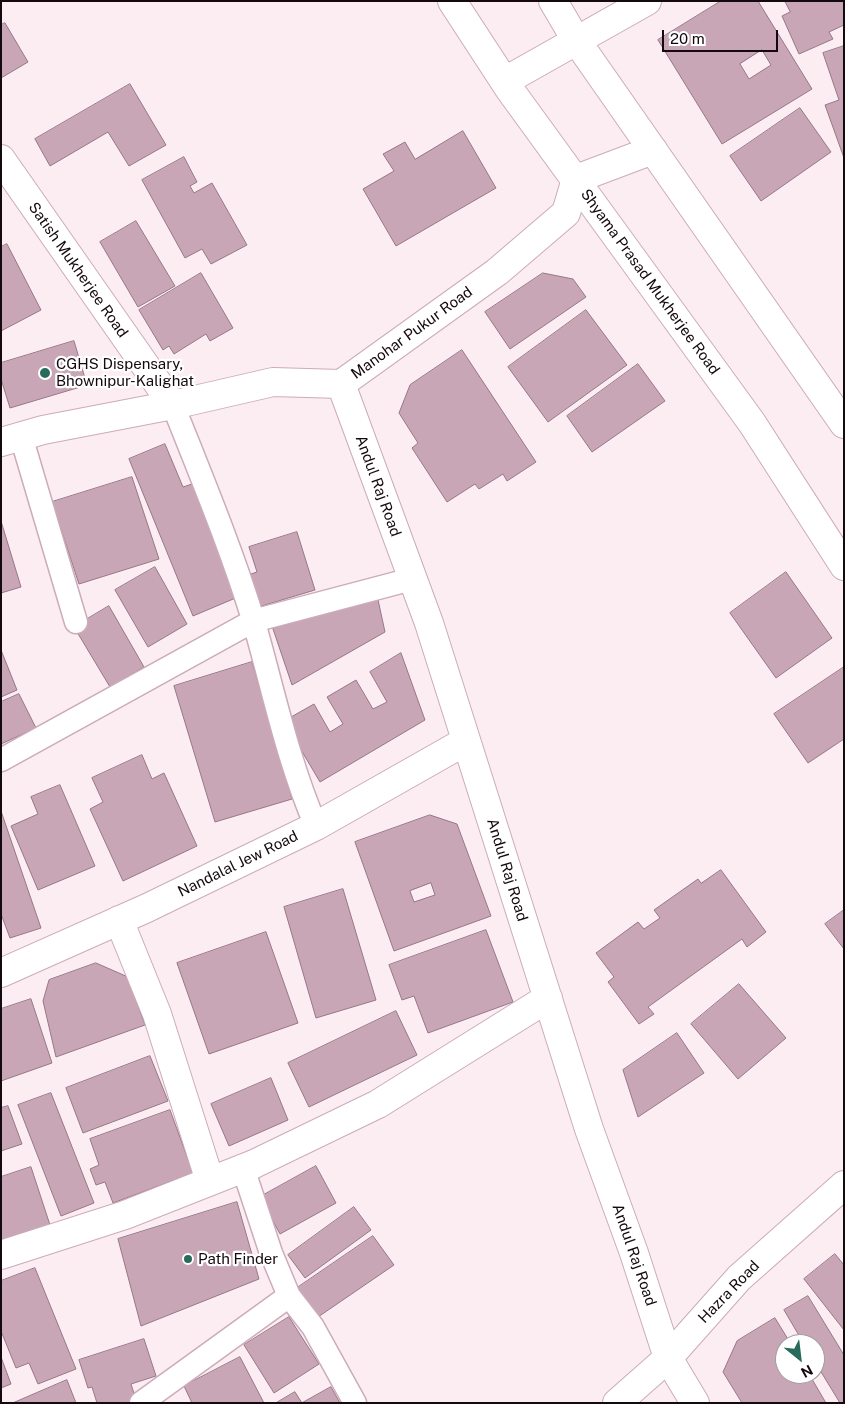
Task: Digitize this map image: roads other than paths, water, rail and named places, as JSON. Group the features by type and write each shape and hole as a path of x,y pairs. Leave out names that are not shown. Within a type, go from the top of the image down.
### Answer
{"street":[{"name":"Shyama Prasad Mukherjee Road","path":"452,1 504,81 752,423 844,566"},
{"path":"553,1 576,40 844,424"},
{"path":"504,81 647,1"},
{"path":"576,179 653,150"},
{"name":"Satish Mukherjee Road","path":"1,158 173,405"},
{"name":"Manohar Pukur Road","path":"11,439 43,430 173,405 273,382 341,384 497,272 566,214 576,179"},
{"name":"Andul Raj Road","path":"341,384 428,623 589,1129 634,1253 668,1358 695,1403"},
{"name":"Nandalal Jew Road","path":"1,973 147,908 316,826 466,741"},
{"path":"119,920 157,1014 210,1181"},
{"path":"1,1255 126,1215 243,1168 378,1104 548,998"},
{"name":"Hazra Road","path":"617,1403 668,1358 739,1278 844,1185"}],"lane":[{"path":"173,405 229,546 253,621 277,712 305,800 316,826"},
{"path":"11,439 76,622"},
{"path":"1,760 253,621 412,579"},
{"path":"243,1168 271,1253 289,1296 313,1327 355,1403"},
{"path":"141,1403 289,1296"}],"place":[{"name":"CGHS Dispensary, Bhownipur-Kalighat","path":"45,373"},
{"name":"Path Finder","path":"188,1259"}]}
